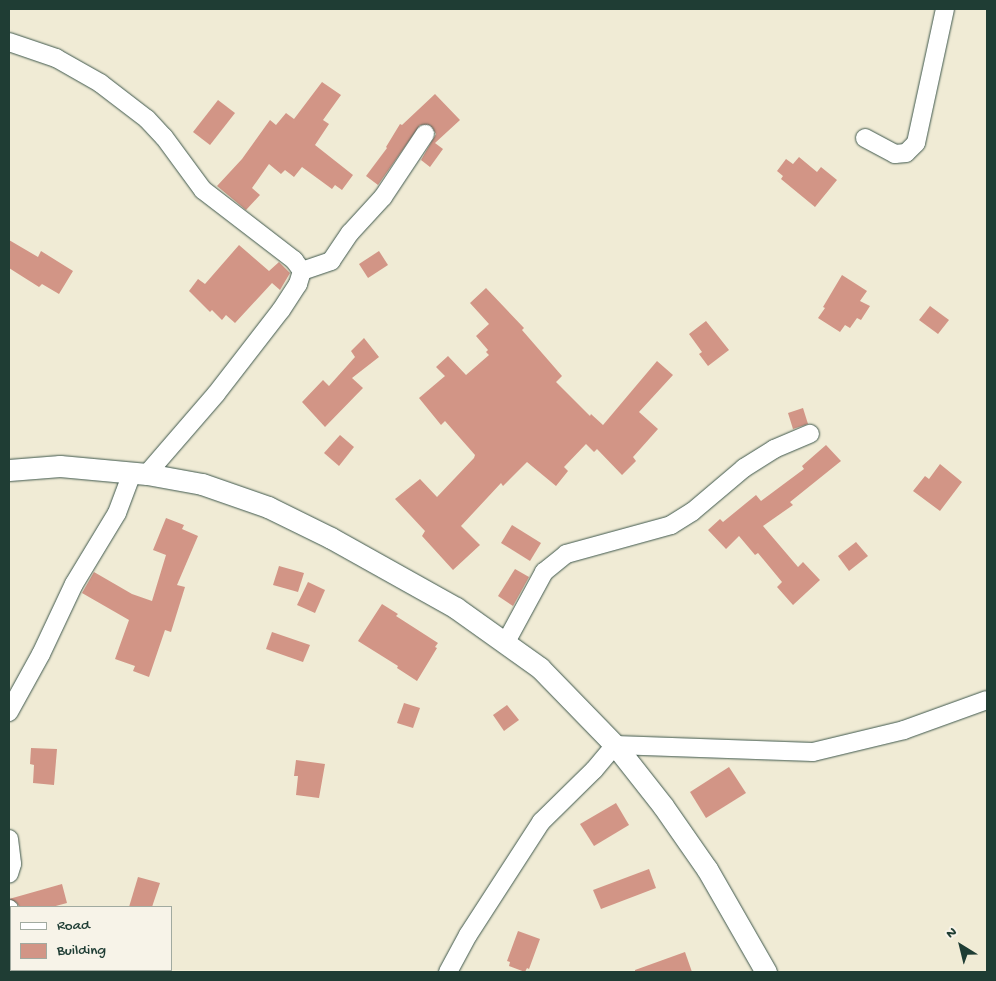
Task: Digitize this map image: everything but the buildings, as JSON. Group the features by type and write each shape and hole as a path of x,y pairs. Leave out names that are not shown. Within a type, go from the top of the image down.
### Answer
{"street":[{"path":"866,138 894,154 906,153 916,143 945,9"},
{"path":"9,42 56,58 100,83 147,119 164,137 203,190 294,260 302,271"},
{"path":"302,271 332,261 350,233 383,197 425,134"},
{"path":"9,712 41,654 74,584 140,474 216,394 281,310 298,284 302,271"},
{"path":"506,642 544,572 566,554 670,525 692,512 744,468 766,454 810,434"},
{"path":"9,470 60,466 140,474 202,484 268,506 389,569 456,608 540,668 615,745 663,806 707,869 766,972"},
{"path":"615,745 813,752 904,730 987,700"},
{"path":"448,972 468,935 541,822 594,770 615,745"},
{"path":"9,839 12,864 9,874"}]}
